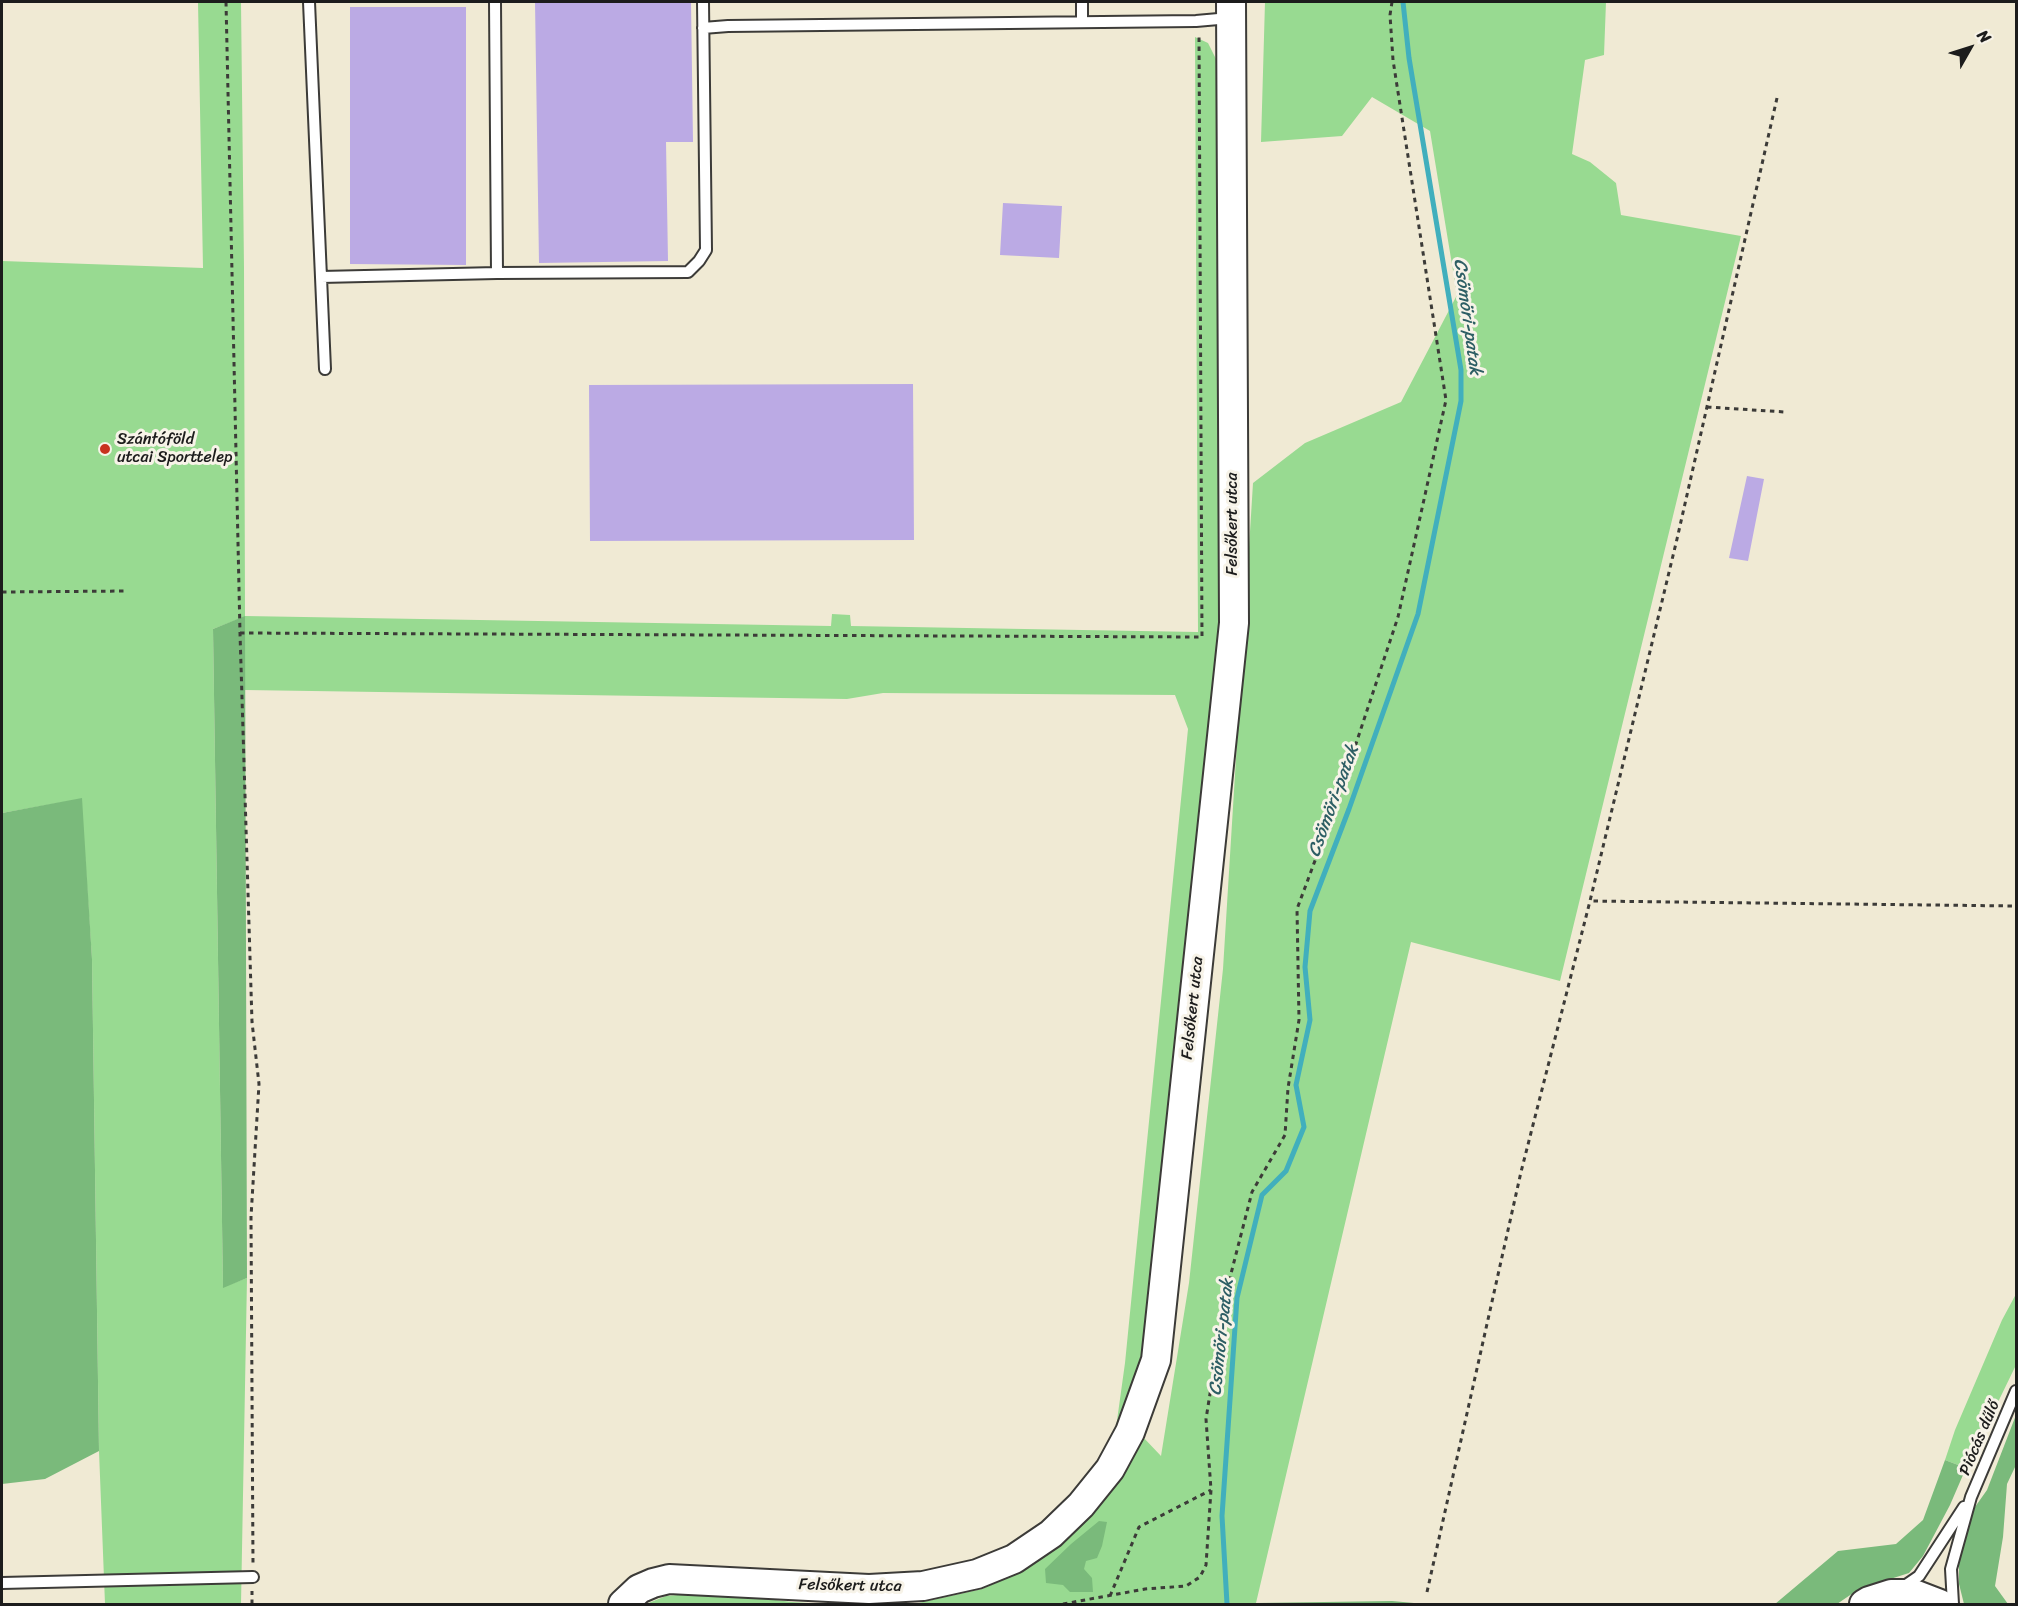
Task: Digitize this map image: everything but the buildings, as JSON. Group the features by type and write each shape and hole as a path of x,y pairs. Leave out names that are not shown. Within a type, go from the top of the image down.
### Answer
{"street":[{"name":"Felsőkert utca","path":"623,1605 639,1589 669,1580 869,1589 922,1586 977,1574 1014,1558 1051,1534 1081,1505 1110,1469 1130,1432 1156,1360 1234,623 1230,10"},
{"path":"1864,1605 1891,1594 1914,1594 1940,1605"}],"lane":[{"path":"309,2 325,369"},
{"path":"495,2 497,273"},
{"path":"321,277 688,272 706,250 703,2"},
{"path":"1082,2 1082,21"},
{"path":"703,28 1199,21 1230,10"},
{"name":"Piócás dűlő","path":"1953,1605 1951,1569 1971,1497 2016,1391"},
{"name":"Piócás dűlő","path":"1891,1594 1919,1576 1971,1497"},
{"path":"2,1583 253,1577"}],"path":[{"path":"226,2 240,633 252,1022 260,1084 251,1217 252,1605"},
{"path":"1064,1605 1144,1589 1186,1586 1200,1577 1206,1565 1211,1490 1206,1419 1227,1293 1252,1192 1286,1135 1288,1088 1299,1020 1297,909 1335,807 1398,617 1446,400 1393,60 1390,15 1392,2"},
{"path":"240,633 1202,637 1199,21"},
{"path":"1427,1592 1521,1172 1590,901 1707,407 1777,98"},
{"path":"1707,407 1785,412"},
{"path":"2,592 128,591"},
{"path":"1590,901 2016,906"},
{"path":"1110,1596 1138,1527 1211,1490"}],"green space":[{"path":"198,2 241,2 245,616 831,626 832,614 850,615 851,626 1198,632 1195,37 1208,43 1216,59 1217,289 1224,364 1221,630 1141,1361 1115,1435 1125,1363 1188,729 1175,695 883,693 847,699 245,690 244,617 213,629 223,1287 247,1278 241,1604 105,1604 99,1451 92,959 81,799 2,813 2,261 203,268"},
{"path":"1265,2 1606,2 1604,55 1585,60 1572,154 1590,162 1616,183 1621,215 1741,236 1560,981 1411,942 1256,1603 914,1604 982,1589 1021,1572 1047,1555 1090,1517 1117,1484 1142,1436 1161,1456 1189,1283 1223,969 1253,483 1305,443 1401,402 1457,295 1430,131 1372,97 1342,136 1261,142"},
{"path":"245,616 247,1278 223,1288 213,629"},
{"path":"82,798 92,959 99,1451 45,1479 2,1484 2,813"},
{"path":"2016,1294 2016,1365 1966,1468 1945,1460 1955,1430 2002,1320"},
{"path":"2016,1415 2016,1465 2007,1484 2003,1537 1995,1586 2008,1604 1964,1604 1959,1584 1959,1547 1970,1514 1987,1490"},
{"path":"1945,1460 1966,1468 1950,1505 1923,1556 1909,1573 1859,1589 1837,1604 1775,1604 1838,1551 1896,1544 1923,1520"},
{"path":"1099,1521 1107,1522 1102,1546 1097,1558 1086,1561 1084,1569 1092,1578 1093,1592 1070,1592 1063,1585 1046,1583 1045,1569"},
{"path":"711,1592 824,1604 646,1604 666,1596"},
{"path":"1392,1601 1425,1604 1250,1604 1256,1603"}],"waterway":[{"name":"Csömöri-patak","path":"1227,1604 1222,1516 1237,1298 1262,1195 1286,1171 1304,1127 1296,1085 1310,1020 1305,967 1310,911 1418,614 1461,401 1461,370 1409,58 1403,2"}],"place":[{"name":"Szántóföld utcai Sporttelep","path":"105,449"}]}
